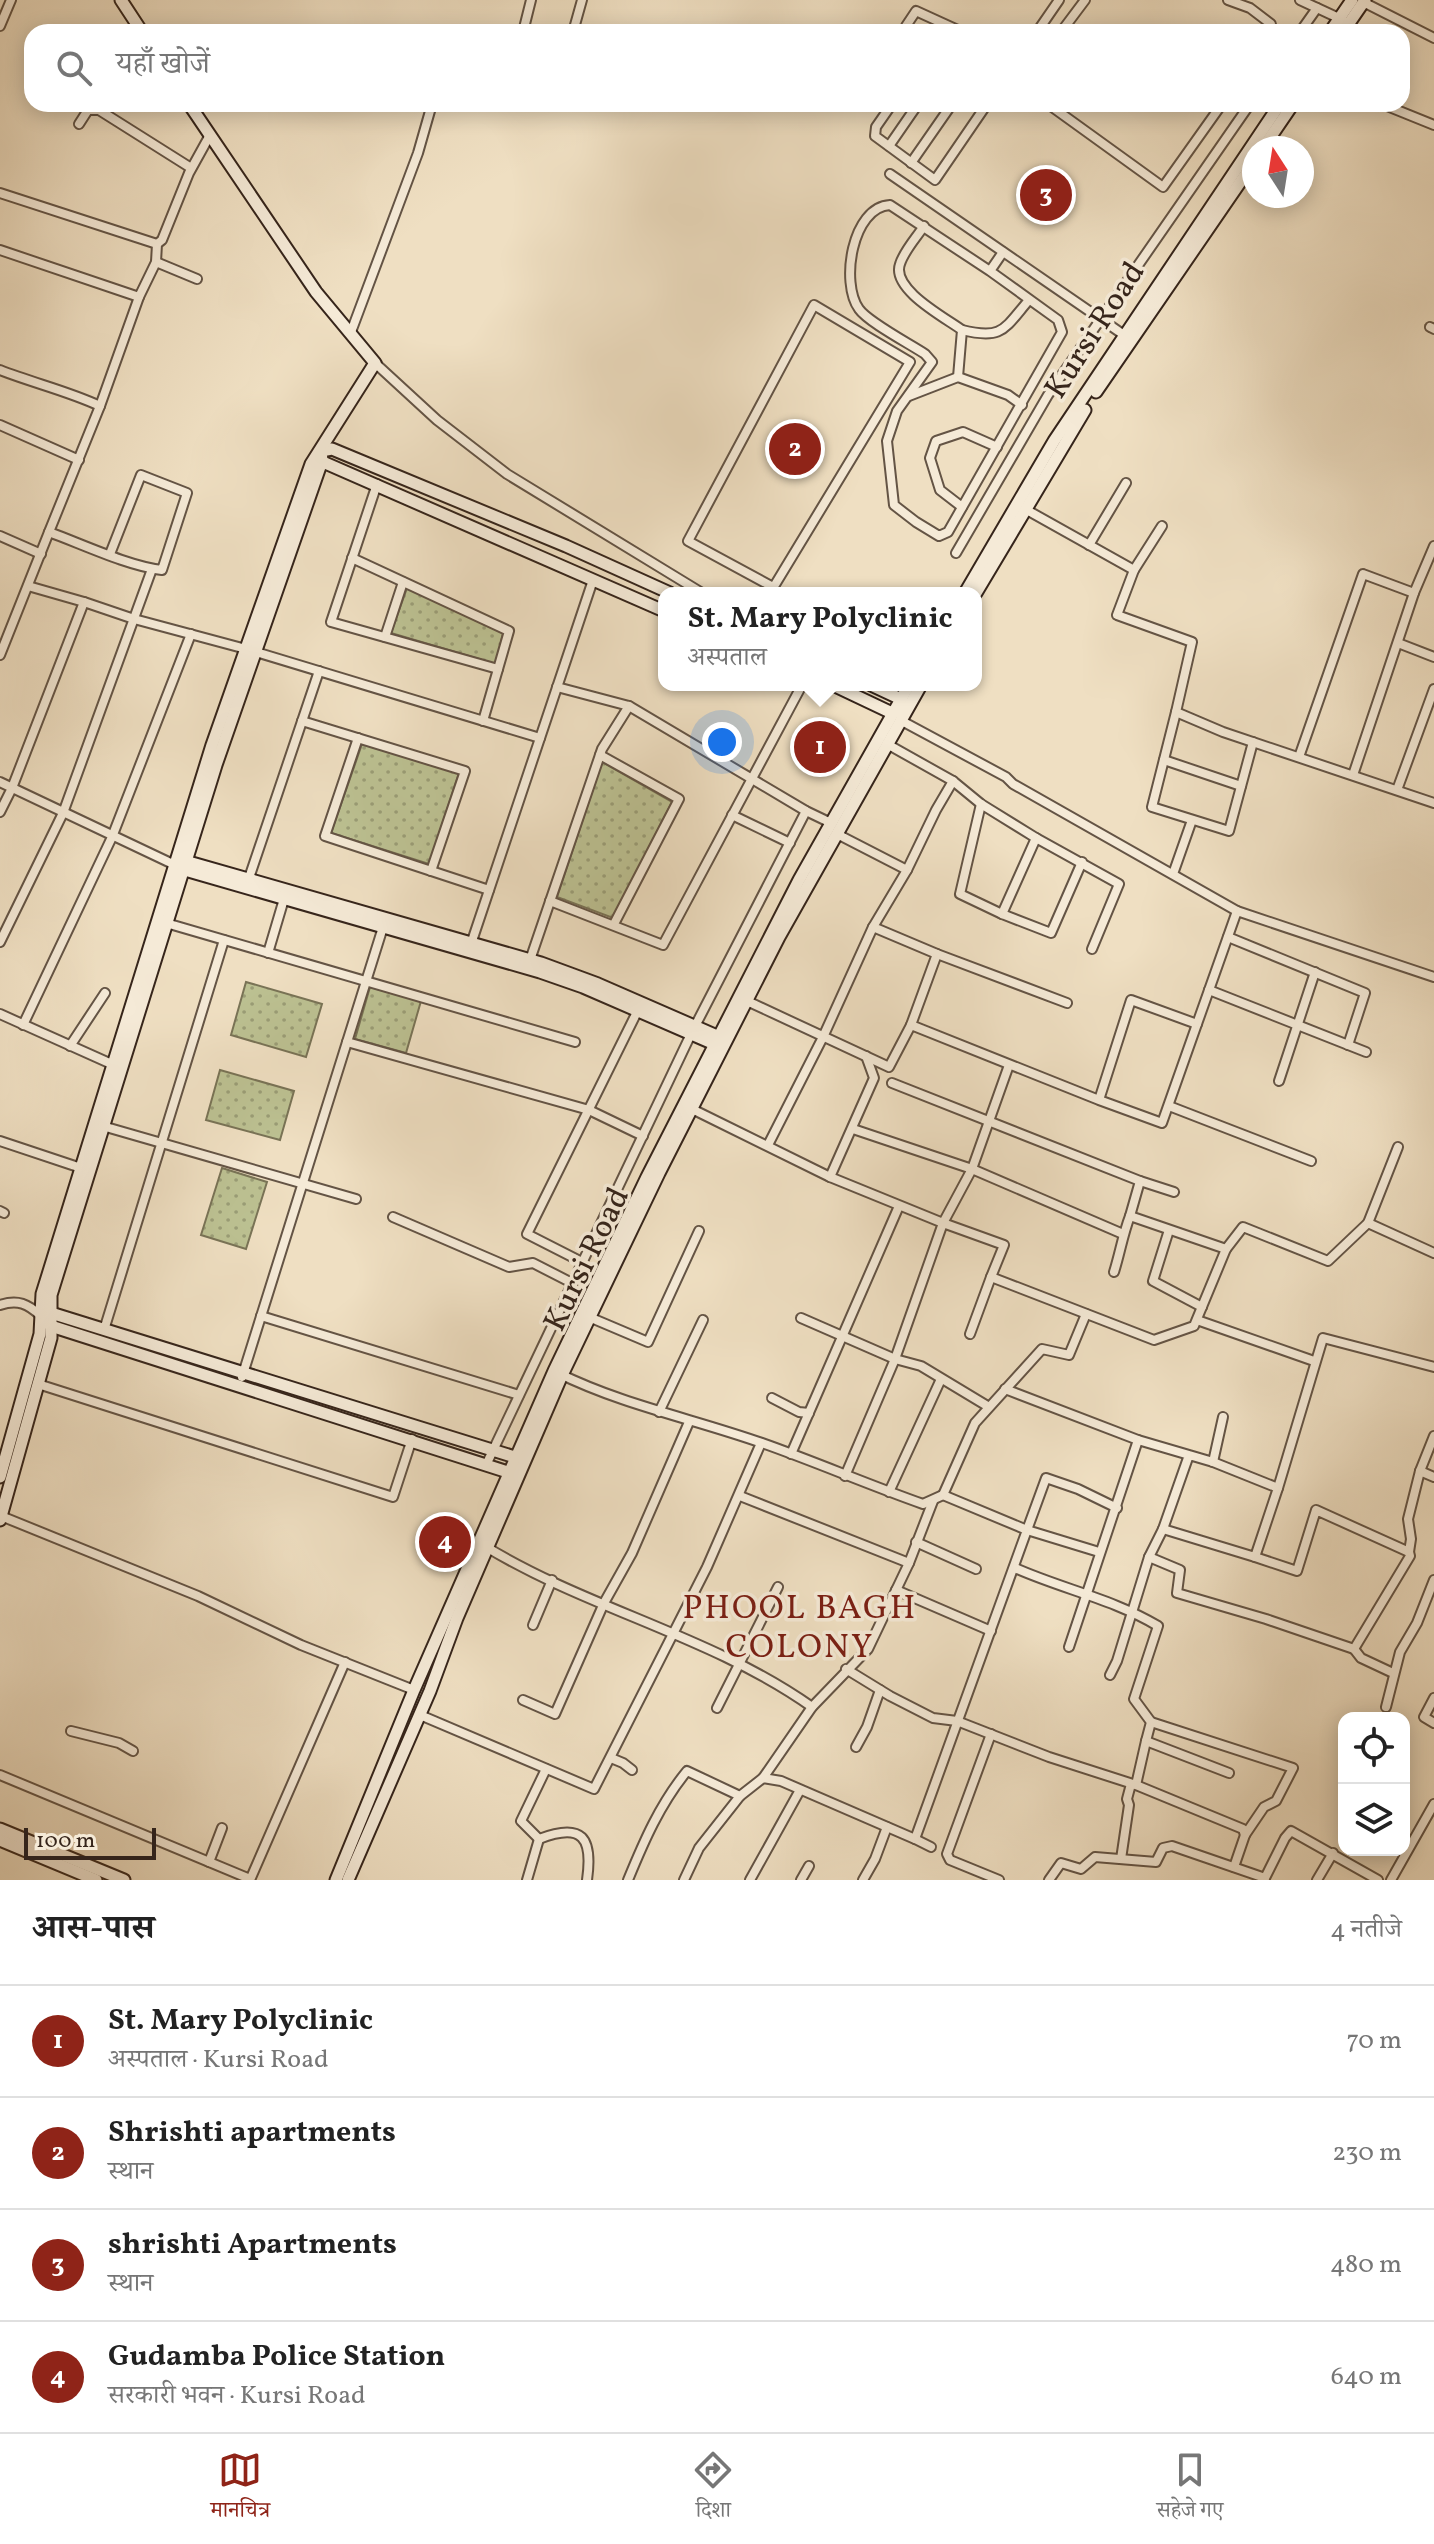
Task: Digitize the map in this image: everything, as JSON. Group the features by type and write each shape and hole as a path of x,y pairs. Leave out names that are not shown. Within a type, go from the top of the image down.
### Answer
{"street":[{"path":"0,26 11,0"},
{"path":"121,0 137,24"},
{"path":"525,24 531,0"},
{"path":"575,24 582,0"},
{"path":"908,24 920,0"},
{"path":"1067,24 1085,0"},
{"path":"1228,0 1263,16 1271,24"},
{"path":"1300,0 1344,24 1360,1 1406,24"},
{"path":"1041,24 1054,1"},
{"path":"1306,24 1317,8"},
{"path":"916,11 944,24"},
{"path":"1410,26 1434,38"},
{"path":"79,124 87,112"},
{"path":"102,112 191,168"},
{"path":"194,112 316,292 375,363 437,420 507,474 692,587"},
{"path":"351,332 418,153 430,112"},
{"path":"886,112 876,127 875,136 935,180 982,112"},
{"path":"889,146 912,112"},
{"path":"911,163 946,112"},
{"path":"1059,112 1163,187 1216,112"},
{"path":"956,553 1048,395 1244,112"},
{"name":"Kursi Road","path":"1027,502 1054,441 1275,112"},
{"path":"1271,136 1288,112"},
{"path":"1402,112 1434,125"},
{"path":"0,655 100,406 139,297 156,262 157,244 191,168 210,135"},
{"path":"890,174 1124,335"},
{"name":"Kursi Road","path":"970,587 983,573 1097,391 1242,180"},
{"path":"0,193 157,244"},
{"path":"890,205 990,271 1058,320 1062,332 948,532 939,536 894,505 887,441 897,411 932,362 860,311 852,293 850,274 859,231 876,208 890,205"},
{"path":"924,226 900,261 898,269 902,284 962,330 986,336 997,333 1029,300"},
{"path":"0,250 139,297"},
{"path":"990,271 1003,252"},
{"path":"156,262 197,279"},
{"path":"767,587 688,541 814,305 910,362 774,587"},
{"path":"958,377 962,330"},
{"path":"117,1066 166,923 212,745 250,651 319,456 375,363"},
{"path":"0,370 45,388 72,393 100,406"},
{"path":"905,398 928,386 958,377 1008,395 1022,405"},
{"path":"0,425 79,460"},
{"path":"962,507 940,490 930,458 936,441 963,432 997,447"},
{"path":"319,456 332,449 658,588"},
{"path":"319,456 658,608"},
{"path":"983,469 1000,478"},
{"path":"49,532 110,554 152,569 162,570 187,493 141,475 110,554"},
{"path":"1089,545 1126,483"},
{"path":"377,484 331,622 498,669"},
{"path":"1027,502 1089,545 1134,570"},
{"path":"1162,526 1134,570 1117,615 1192,642 1152,807 1229,831 1253,742"},
{"path":"0,536 41,554"},
{"path":"1353,775 1414,593 1434,546"},
{"path":"352,558 509,631 483,721"},
{"path":"0,942 63,813 152,569"},
{"name":"Kursi Road","path":"978,587 983,573"},
{"path":"1299,757 1363,574 1414,593"},
{"path":"470,947 593,580"},
{"path":"385,637 403,582"},
{"path":"28,586 540,738"},
{"path":"0,812 84,602"},
{"path":"23,1025 112,837 191,634"},
{"path":"1398,643 1434,657"},
{"path":"249,878 319,671"},
{"path":"557,687 629,706 907,870"},
{"path":"1397,790 1434,689"},
{"path":"550,901 663,945 799,691"},
{"path":"849,691 900,710"},
{"path":"878,691 900,710 1013,784 1237,911 1434,977"},
{"name":"Kursi Road","path":"558,1373 692,1109 721,1042 747,1001 834,828 887,744 907,691"},
{"name":"Kursi Road","path":"336,1880 414,1690 558,1373 721,1042 834,828 900,710 916,691"},
{"path":"530,960 600,755 629,706"},
{"path":"1176,712 1253,742 1434,803"},
{"path":"302,721 465,771 431,871"},
{"path":"358,738 325,836 489,890"},
{"path":"887,744 953,781 981,804 1036,838 1119,884 1092,949"},
{"path":"600,755 679,799 614,924"},
{"path":"1164,760 1241,786"},
{"path":"768,1145 823,1037 873,927 907,870 953,781"},
{"path":"0,782 112,837 181,866 284,899 384,922"},
{"path":"981,804 960,894 1051,933 1082,862"},
{"path":"487,1463 693,1031 806,811"},
{"path":"732,815 790,843"},
{"path":"1173,874 1192,820"},
{"path":"1002,914 1036,838"},
{"path":"181,866 249,878 470,947 721,1042"},
{"path":"1,1470 40,1334 48,1318 51,1295 99,1124 181,866"},
{"path":"268,953 284,899"},
{"path":"911,1025 1162,1123 1237,911"},
{"path":"242,1379 384,922"},
{"path":"166,923 575,1042"},
{"path":"873,927 1067,1003"},
{"path":"1228,937 1365,993 1348,1045"},
{"path":"104,1330 224,940"},
{"path":"470,947 530,960 598,984 693,1031"},
{"path":"747,1001 889,1067 911,1025 937,954"},
{"path":"1279,1081 1315,972"},
{"path":"1209,990 1366,1052"},
{"path":"70,1046 105,993"},
{"path":"1099,1100 1131,1000 1197,1024"},
{"path":"582,1262 527,1234 638,1010"},
{"path":"0,1014 117,1066"},
{"path":"347,1042 589,1110 643,1136"},
{"path":"830,1177 874,1078 866,1056"},
{"path":"845,1476 895,1359 943,1223 972,1169 1009,1065"},
{"path":"892,1083 988,1123 1174,1192"},
{"path":"1169,1106 1311,1161"},
{"path":"692,1109 830,1177 1004,1245 970,1334"},
{"path":"99,1124 356,1199"},
{"path":"99,1124 81,1168 42,1294 51,1338 0,1518 198,1596 301,1645 414,1690"},
{"path":"853,1129 972,1169 1123,1234"},
{"path":"0,1141 81,1168"},
{"path":"991,1277 1154,1340 1194,1326 1226,1249 1243,1227 1328,1261 1368,1223 1398,1147"},
{"path":"1114,1272 1140,1181"},
{"path":"791,1454 899,1206"},
{"path":"1130,1216 1226,1249"},
{"path":"393,1217 509,1267 533,1263 572,1283"},
{"path":"1368,1223 1433,1250"},
{"path":"1169,1230 1153,1281 1202,1307"},
{"path":"589,1317 648,1342 699,1231"},
{"path":"0,1305 15,1302 27,1304 48,1318 242,1379 519,1459"},
{"path":"558,1373 659,1412 761,1443 923,1504 943,1495 975,1423 1042,1349 1069,1355 1086,1314"},
{"path":"261,1316 519,1395"},
{"path":"48,1318 104,1330 513,1474"},
{"path":"801,1318 895,1359 921,1366 989,1407"},
{"path":"659,1412 703,1320"},
{"path":"1197,1320 1314,1361"},
{"path":"1255,1557 1323,1338 1434,1367"},
{"path":"889,1492 941,1379"},
{"path":"38,1384 393,1497 412,1439"},
{"path":"1005,1389 1138,1440 1213,1462 1278,1488"},
{"path":"772,1398 799,1412 809,1413"},
{"path":"1213,1462 1223,1417"},
{"path":"523,1700 555,1714 604,1603 632,1553 689,1422"},
{"path":"1354,1649 1410,1556 1408,1519 1420,1471 1434,1436"},
{"path":"1069,1647 1138,1440"},
{"path":"420,1715 594,1789 707,1567 761,1443"},
{"path":"1110,1675 1149,1557 1163,1529 1189,1455"},
{"path":"1420,1471 1434,1477"},
{"path":"915,1839 1046,1478 1117,1508"},
{"path":"943,1495 1027,1530 1099,1552"},
{"path":"740,1496 909,1563"},
{"path":"684,1880 699,1848 740,1796 763,1778 812,1707 868,1649 909,1563 933,1501"},
{"path":"1163,1529 1297,1571 1316,1510 1409,1552"},
{"path":"916,1542 976,1569"},
{"path":"482,1545 775,1681 812,1707"},
{"name":"Kursi Road","path":"348,1880 420,1715 482,1545"},
{"path":"1149,1557 1180,1570 1177,1593 1354,1649 1361,1658 1393,1673"},
{"path":"1015,1568 1052,1585 1131,1611 1158,1626 1134,1699 1151,1722 1293,1768 1276,1801 1264,1807 1245,1835 1234,1867"},
{"path":"533,1625 552,1580"},
{"path":"1386,1707 1393,1673 1434,1580"},
{"path":"717,1708 778,1587"},
{"path":"896,1590 991,1631"},
{"path":"0,1775 250,1880 345,1662"},
{"path":"846,1669 933,1718 957,1721 1049,1757 1134,1785 1243,1829 1245,1835"},
{"path":"856,1747 880,1690"},
{"path":"1434,1698 1424,1717 1434,1723"},
{"path":"1121,1859 1129,1805 1127,1799 1134,1785 1151,1722"},
{"path":"71,1731 119,1743 133,1751"},
{"path":"991,1734 947,1854 950,1860 999,1880"},
{"path":"1146,1741 1229,1773"},
{"path":"611,1758 632,1770"},
{"path":"539,1839 521,1821 546,1769"},
{"path":"628,1880 663,1804 687,1771 740,1796"},
{"path":"763,1778 781,1781 931,1847"},
{"path":"750,1880 800,1790"},
{"path":"1391,1880 1430,1820 1434,1804"},
{"path":"863,1880 887,1827"},
{"path":"209,1862 222,1828"},
{"path":"0,1829 124,1880"},
{"path":"1049,1880 1061,1863 1081,1869 1095,1857 1156,1862 1163,1848 1172,1846 1264,1879 1291,1831 1378,1880"},
{"path":"539,1839 565,1833 581,1837 587,1843 591,1856 587,1880"},
{"path":"527,1880 539,1839"},
{"path":"0,1840 90,1879"},
{"path":"1317,1880 1333,1853"},
{"path":"801,1880 809,1866"}],"green space":[{"path":"407,588 503,633 496,664 391,633"},
{"path":"362,744 459,773 429,864 331,833"},
{"path":"602,762 672,802 613,918 557,897"},
{"path":"246,982 322,1004 306,1057 231,1035"},
{"path":"370,987 421,1001 406,1053 355,1039"},
{"path":"220,1070 294,1091 280,1140 206,1120"},
{"path":"222,1168 267,1182 246,1249 201,1235"}],"place":[{"name":"shrishti Apartments","path":"1046,195"},
{"name":"Shrishti apartments","path":"795,449"},
{"name":"St. Mary Polyclinic","path":"820,747"},
{"name":"Gudamba Police Station","path":"445,1542"}],"district":[{"name":"PHOOL BAGH COLONY","path":"800,1628"}]}
